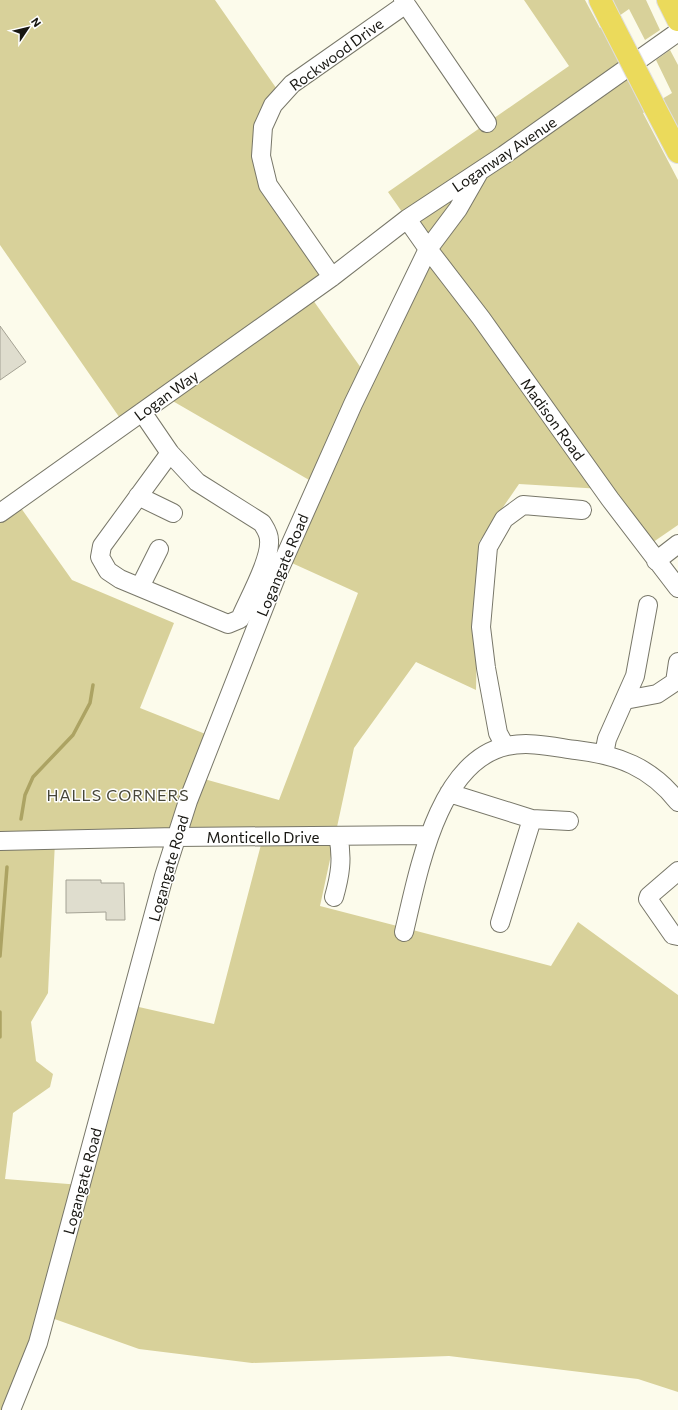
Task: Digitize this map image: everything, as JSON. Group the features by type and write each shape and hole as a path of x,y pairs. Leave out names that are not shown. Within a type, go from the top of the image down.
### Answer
{"highway":[{"path":"600,0 678,152"},
{"path":"668,0 678,20"}],"street":[{"name":"Rockwood Drive","path":"332,277 268,185 261,156 263,127 273,105 292,84 404,2 487,123"},
{"name":"Loganway Avenue","path":"332,277 407,220 678,32"},
{"name":"Logangate Road","path":"11,1410 38,1343 164,876 254,608 300,520 343,426 428,249 458,209 481,170"},
{"path":"407,220 428,249"},
{"name":"Madison Road","path":"428,249 481,318 606,494 678,588"},
{"name":"Logan Way","path":"0,513 332,277"},
{"path":"142,412 170,453 197,482 262,523 267,531 270,539 268,552 254,608 240,619 228,624 140,587 108,571 100,557 102,546 170,453"},
{"path":"138,496 173,513"},
{"path":"505,746 498,733 486,668 481,627 488,546 504,519 523,505 582,510"},
{"path":"656,561 678,544"},
{"path":"140,587 159,549"},
{"path":"604,754 607,739 635,676 648,604"},
{"path":"625,700 657,694 676,683 678,662"},
{"path":"404,932 429,836 456,781 470,764 486,753 505,746 533,744 604,754 629,762 644,770 678,802"},
{"path":"449,793 532,819 569,821"},
{"path":"500,923 532,819"},
{"path":"334,897 341,872 338,836"},
{"name":"Monticello Drive","path":"0,841 176,837 429,836"},
{"path":"678,871 649,896 648,899 673,935 678,936"}],"shaded area":[{"path":"0,0 215,0 281,95 261,156 332,277 308,293 366,375 428,249 388,192 569,66 524,0 585,0 600,28 611,22 654,106 643,113 678,180 678,525 646,547 602,489 519,484 479,542 476,690 416,662 354,748 320,906 551,966 578,922 678,995 678,1392 638,1379 449,1356 252,1363 139,1349 46,1316 11,1410 0,1410 0,513 16,501 72,580 174,623 140,708 213,737 197,777 279,800 358,593 283,559 316,484 164,396 124,424 0,245","holes":["263,837 214,1024 130,1005 81,1185 5,1179 13,1113 50,1087 53,1074 36,1061 31,1022 48,993 55,841"]},
{"path":"611,0 646,0 660,30 645,40 629,9 619,16"},
{"path":"670,50 678,65 678,129 662,99 672,93 656,60"}],"building":[{"path":"0,326 26,362 0,380"},
{"path":"66,880 101,880 101,883 124,883 125,920 106,920 106,912 66,913"}],"waterway":[{"path":"21,819 25,795 33,777 73,735 90,703 93,685"},
{"path":"0,956 7,867"},
{"path":"0,1012 0,1037"}],"district":[{"name":"HALLS CORNERS","path":"118,794"}]}
